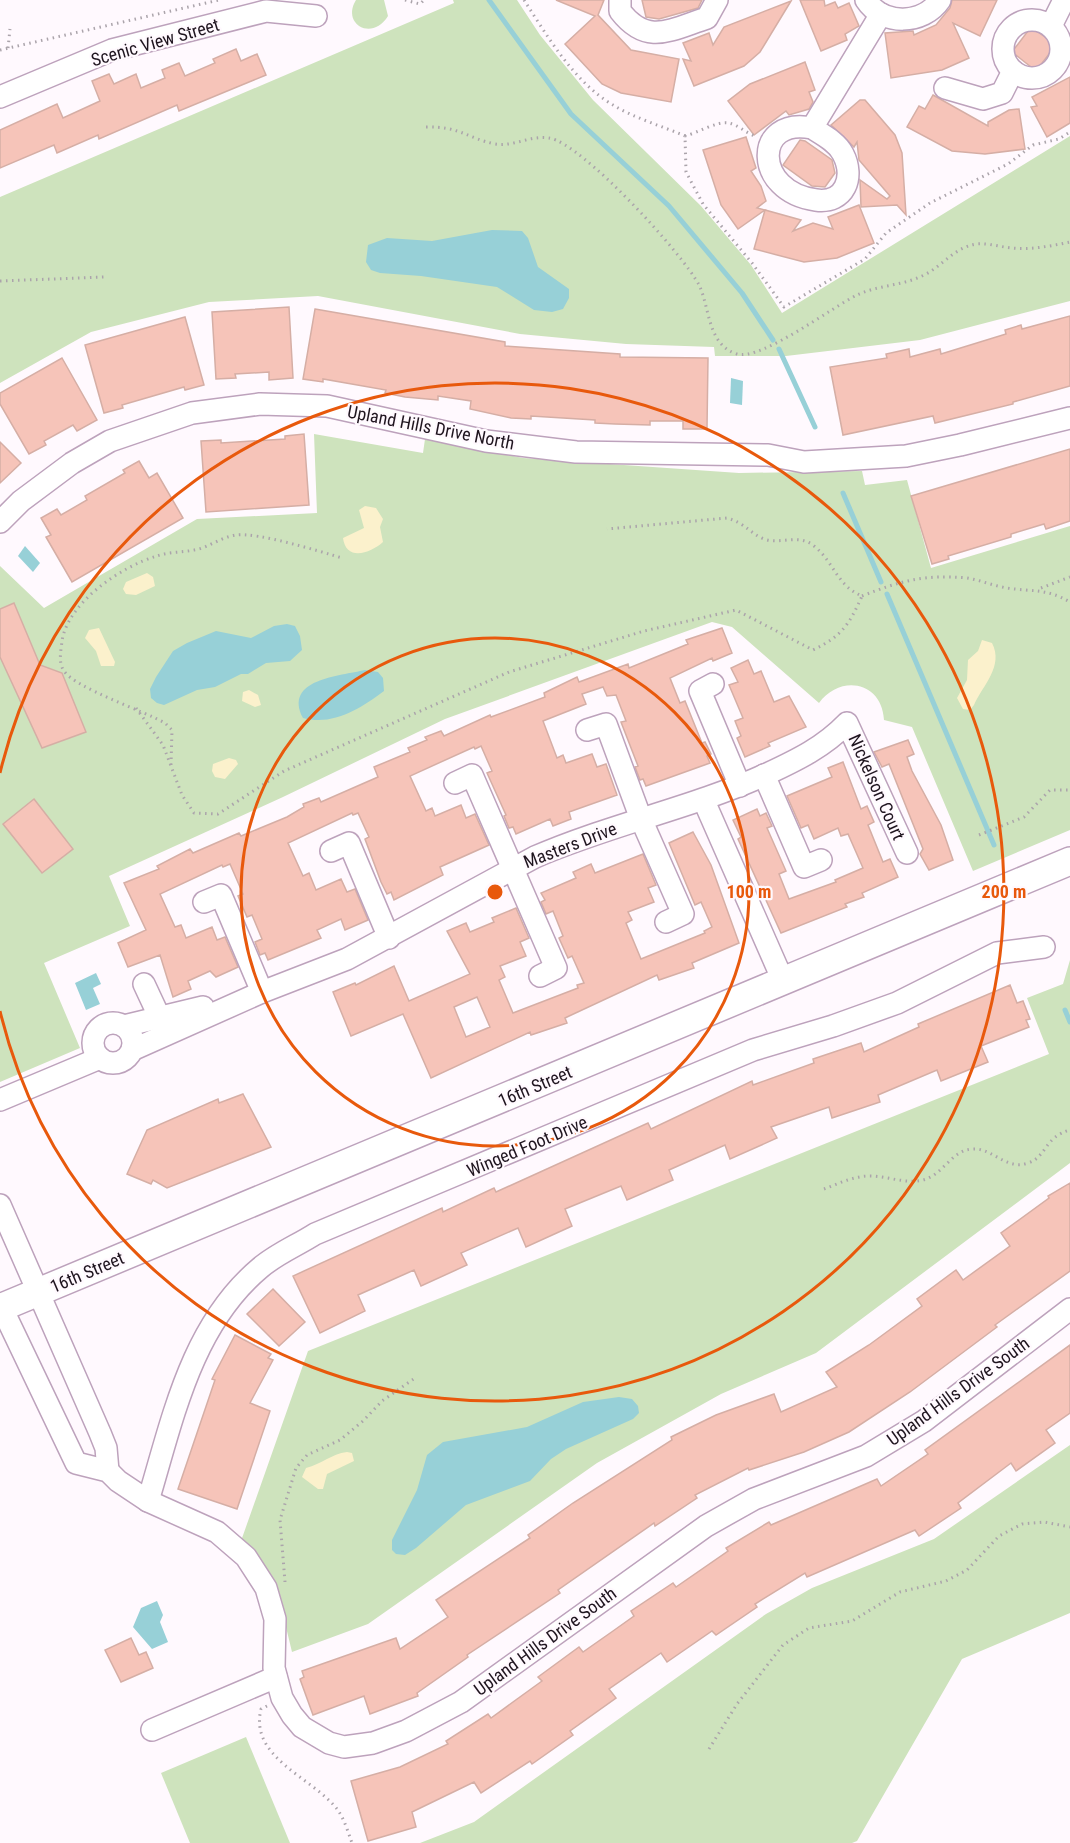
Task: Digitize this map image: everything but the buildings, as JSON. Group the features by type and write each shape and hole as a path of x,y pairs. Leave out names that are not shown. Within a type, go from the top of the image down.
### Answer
{"main road":[{"name":"16th Street","path":"1,1307 1070,861"}],"street":[{"path":"620,0 620,11 631,26 646,33 673,29 707,18 717,0"},
{"path":"812,128 874,7 895,19 910,20 924,15 940,0"},
{"path":"1051,26 1064,0"},
{"name":"Scenic View Street","path":"0,97 112,50 266,11 315,16"},
{"path":"1032,20 1051,26 1061,42 1059,60 1054,68 1039,78 1021,76 1013,72 1003,54 1006,34 1022,21 1032,20"},
{"path":"945,88 983,99 1002,93 1013,72"},
{"path":"800,125 812,128 831,140 842,153 847,164 849,178 846,190 835,198 813,200 787,192 769,167 767,154 772,139 800,125"},
{"name":"Upland Hills Drive North","path":"0,522 21,501 72,463 110,441 192,413 260,404 327,406 486,441 576,452 768,455 804,462 906,456 1070,418"},
{"path":"713,684 700,690 740,786"},
{"name":"Masters Drive","path":"164,1026 124,1026 111,1023 100,1029 94,1040 94,1047 100,1058 118,1062 164,1026 347,959 389,938 512,867 561,845 704,801 740,786 819,748 847,723"},
{"name":"Nickelson Court","path":"847,723 907,853"},
{"path":"587,730 606,724 641,819 683,914 666,922"},
{"path":"455,783 472,775 556,968 540,976"},
{"path":"764,775 804,867 821,860"},
{"path":"704,801 783,982"},
{"path":"331,851 349,843 389,938"},
{"path":"204,902 221,895 262,992"},
{"name":"Winged Foot Drive","path":"148,1501 187,1373 216,1315 261,1267 315,1234 753,1050 833,1026 897,1003 997,953 1044,947"},
{"path":"144,984 164,1026"},
{"path":"124,1026 132,1036 132,1050"},
{"path":"0,1100 100,1058"},
{"path":"0,1205 100,1433 106,1448 108,1471"},
{"name":"Upland Hills Drive South","path":"1,1307 76,1463 108,1471 118,1481 148,1501 217,1532 246,1557 266,1588 275,1619 276,1677 282,1698 302,1727 329,1743 344,1747 373,1743 434,1718 461,1702 706,1526 754,1499 866,1456 924,1420 1070,1309"},
{"path":"152,1730 276,1677"}],"path":[{"path":"200,0 202,5"},
{"path":"0,50 48,37 219,0"},
{"path":"405,0 420,4 424,0"},
{"path":"8,48 10,29"},
{"path":"685,136 700,133 714,124 729,123 746,133 772,139"},
{"path":"426,127 456,128 488,142 504,145 535,138 550,138 567,145 604,177 671,247 700,288 712,330 725,346 736,354 746,354 763,348 818,321 856,295 923,276 964,247 994,244 1011,248 1036,248 1070,242"},
{"path":"0,281 105,277"},
{"path":"607,529 727,518 742,522 764,539 801,539 812,544 822,554 840,582 862,596"},
{"path":"170,766 172,730 165,723 80,683 64,672 59,658 63,633 73,615 105,582 128,568 158,555 201,549 237,535 305,547 342,558"},
{"path":"1038,589 1070,577"},
{"path":"136,708 163,746 182,795 194,813 218,814 284,771 509,672 644,631 736,610 813,650 834,640 847,627 862,596 904,580 920,578 968,578 1011,589 1038,589 1055,593 1070,602"},
{"path":"979,835 1024,817 1050,790 1070,790"},
{"path":"824,1189 870,1175 910,1182 924,1180 939,1174 966,1150 975,1148 1011,1165 1029,1163 1042,1154 1053,1137 1070,1130"},
{"path":"285,1585 280,1520 296,1468 307,1455 340,1440 363,1422 382,1401 415,1378"},
{"path":"709,1749 737,1704 783,1645 809,1628 852,1621 900,1592 946,1581 966,1570 999,1536 1022,1524 1044,1522 1070,1527"},
{"path":"282,1698 261,1709 258,1725 263,1741 290,1771 323,1794 339,1811 352,1843"}],"green space":[{"path":"356,0 384,0 388,16 374,28 360,27 352,16"},
{"path":"453,0 517,0 540,35 593,100 701,206 751,265 782,313 1070,136 1070,301 920,340 786,356 715,356 714,347 626,344 520,334 318,296 209,302 91,332 0,383 0,197 454,3"},
{"path":"314,434 423,453 425,439 523,458 739,473 862,471 865,485 907,480 931,568 1070,526 1070,830 973,871 912,727 884,720 876,697 859,686 848,685 838,688 819,703 732,627 712,622 445,719 283,797 109,876 130,926 44,963 80,1048 0,1082 0,566 44,608 197,519 317,513"},
{"path":"1070,960 1070,1163 816,1353 721,1394 597,1463 368,1624 292,1652 278,1594 241,1541 308,1351 1049,1054 1027,998 1063,984"},
{"path":"1070,1445 1070,1613 962,1659 857,1841 852,1843 420,1843 474,1822 766,1614 812,1588 934,1539"},
{"path":"246,1737 290,1843 190,1843 161,1773"}],"sand":[{"path":"365,506 376,508 383,519 380,527 383,542 366,552 354,553 345,546 343,538 364,528 359,510"},
{"path":"147,573 153,577 155,586 136,595 126,594 123,589 126,582"},
{"path":"99,628 115,662 114,666 101,666 96,651 85,638 89,630"},
{"path":"982,640 992,643 996,660 991,675 974,705 970,710 963,709 957,698 967,680 968,660 978,651"},
{"path":"249,690 258,695 261,705 255,707 242,701 243,692"},
{"path":"229,758 236,760 238,764 225,779 215,777 212,771 213,764"},
{"path":"347,1452 352,1453 354,1461 327,1474 323,1489 318,1489 302,1477 306,1468"}],"water":[{"path":"492,230 522,231 528,238 538,267 569,289 569,298 563,309 552,312 534,310 497,287 421,276 380,273 371,270 366,262 368,245 387,238 432,241"},
{"path":"731,378 743,381 742,405 730,403"},
{"path":"25,546 40,563 33,572 18,556"},
{"path":"287,624 295,626 300,636 302,650 290,661 266,663 248,674 241,674 215,687 197,690 164,705 151,698 150,689 173,651 187,643 216,631 251,638 274,626"},
{"path":"365,670 378,672 383,678 384,691 356,710 335,718 314,720 303,718 299,705 301,695 307,687 329,678"},
{"path":"96,973 101,984 93,988 100,1004 86,1010 75,983"},
{"path":"619,1397 632,1399 638,1406 639,1413 633,1419 566,1449 551,1459 530,1481 466,1505 405,1555 396,1554 392,1550 392,1540 417,1490 427,1455 443,1442 527,1427 583,1402"},
{"path":"157,1601 163,1615 160,1622 168,1642 152,1649 133,1627 141,1608"}],"waterway":[{"path":"489,0 571,114 669,206 742,293 773,340"},
{"path":"779,349 815,427"},
{"path":"843,493 881,582"},
{"path":"887,594 994,845"},
{"path":"1065,1010 1070,1022"}]}
